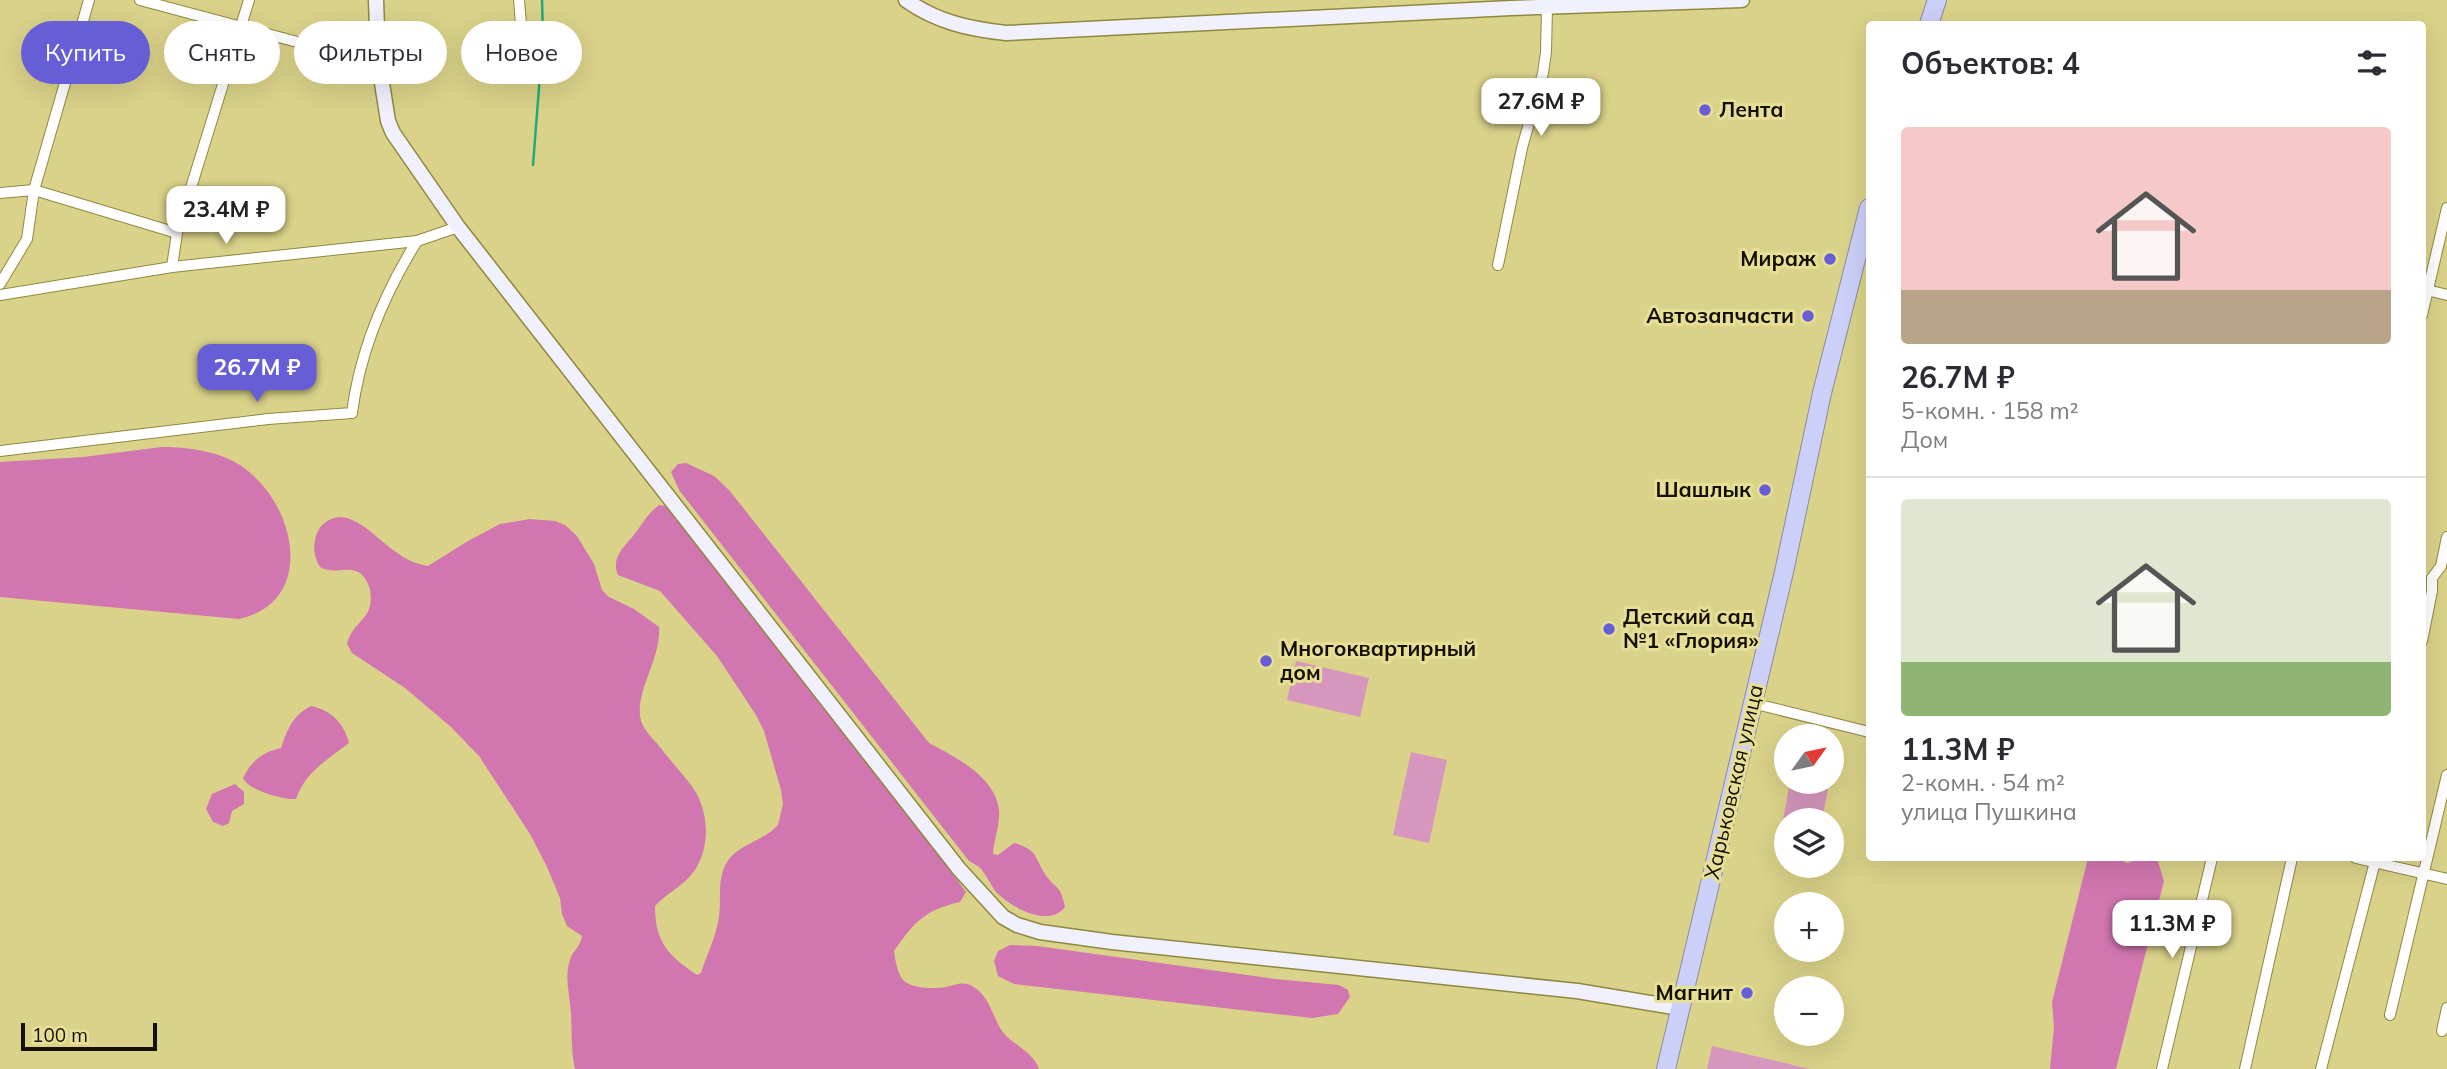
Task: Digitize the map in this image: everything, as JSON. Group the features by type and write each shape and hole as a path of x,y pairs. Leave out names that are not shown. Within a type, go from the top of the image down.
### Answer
{"highway":[{"path":"1929,21 1935,1"},
{"name":"Харьковская улица","path":"1666,1069 1784,572 1822,394 1866,220"}],"street":[{"path":"0,284 27,239 34,190 89,0"},
{"path":"140,0 216,21"},
{"path":"243,21 249,0"},
{"path":"376,0 377,21"},
{"path":"519,0 521,21"},
{"path":"906,0 929,15 950,23 1006,33 1742,0"},
{"path":"1498,265 1522,148 1543,73 1547,7"},
{"path":"172,267 177,233 224,84"},
{"path":"381,84 393,133 458,227 950,858 982,897 1003,917 1032,930 1100,940 1577,991 1680,1008"},
{"path":"0,193 34,190 177,233"},
{"path":"2426,290 2447,208"},
{"path":"0,295 172,267 417,241 458,227"},
{"path":"0,450 268,419 352,413 359,369 367,344 385,298 417,241"},
{"path":"2426,294 2447,295"},
{"path":"2427,577 2444,567 2447,537"},
{"path":"1752,703 1866,731"},
{"path":"2390,1015 2447,775"},
{"path":"2162,1069 2211,861"},
{"path":"2245,1069 2291,861"},
{"path":"2322,1069 2376,861"},
{"path":"2379,861 2447,879"},
{"path":"2442,1031 2447,1008"}],"shaded area":[{"path":"162,447 196,450 229,459 248,471 265,488 278,508 287,530 290,553 288,575 279,594 263,609 239,619 0,597 0,462 83,457"},
{"path":"686,463 714,476 729,490 929,743 972,769 990,787 999,810 993,854 998,855 1014,843 1031,851 1061,894 1065,907 1058,913 1040,916 1021,910 997,893 980,868 969,861 679,490 671,472 678,464"},
{"path":"659,505 667,506 885,782 966,892 960,902 938,909 921,919 901,941 894,951 902,979 913,986 925,988 962,984 972,986 987,1001 1002,1031 1032,1057 1039,1069 575,1069 567,973 571,957 582,936 567,926 560,898 530,834 479,756 451,727 405,688 352,653 347,644 354,629 367,614 371,600 369,587 358,572 320,567 314,544 316,535 327,521 350,519 406,559 428,566 500,524 530,519 555,521 565,525 577,536 594,564 602,590 659,627 659,639 640,705 641,721 699,798 706,832 698,866 655,906 656,919 661,939 671,955 697,975 701,973 718,924 721,880 725,866 734,854 778,825 783,804 764,731 717,656 660,591 618,575 616,563 619,554"},
{"path":"1296,661 1369,678 1360,717 1287,700"},
{"path":"311,706 336,718 349,743 311,774 296,799 267,793 246,782 243,778 250,766 263,755 281,748 292,724"},
{"path":"1411,752 1447,760 1429,843 1393,835"},
{"path":"235,784 244,792 244,804 232,811 229,823 223,826 213,822 206,809 212,794"},
{"path":"1788,794 1827,794 1824,808 1785,808"},
{"path":"2087,861 2158,861 2164,881 2116,1069 2050,1069 2054,1027 2052,1002"},
{"path":"1010,945 1037,946 1275,979 1339,985 1348,990 1350,997 1338,1014 1312,1018 1014,984 998,976 994,961 998,951"},
{"path":"1712,1046 1810,1069 1707,1069"}],"waterway":[{"path":"533,165 543,36 542,0"}],"place":[{"name":"Лента","path":"1705,110"},
{"name":"Мираж","path":"1830,259"},
{"name":"Автозапчасти","path":"1808,316"},
{"name":"Шашлык","path":"1765,490"},
{"name":"Детский сад №1 «Глория»","path":"1609,629"},
{"name":"Многоквартирный дом","path":"1266,661"},
{"name":"Магнит","path":"1747,993"}]}
